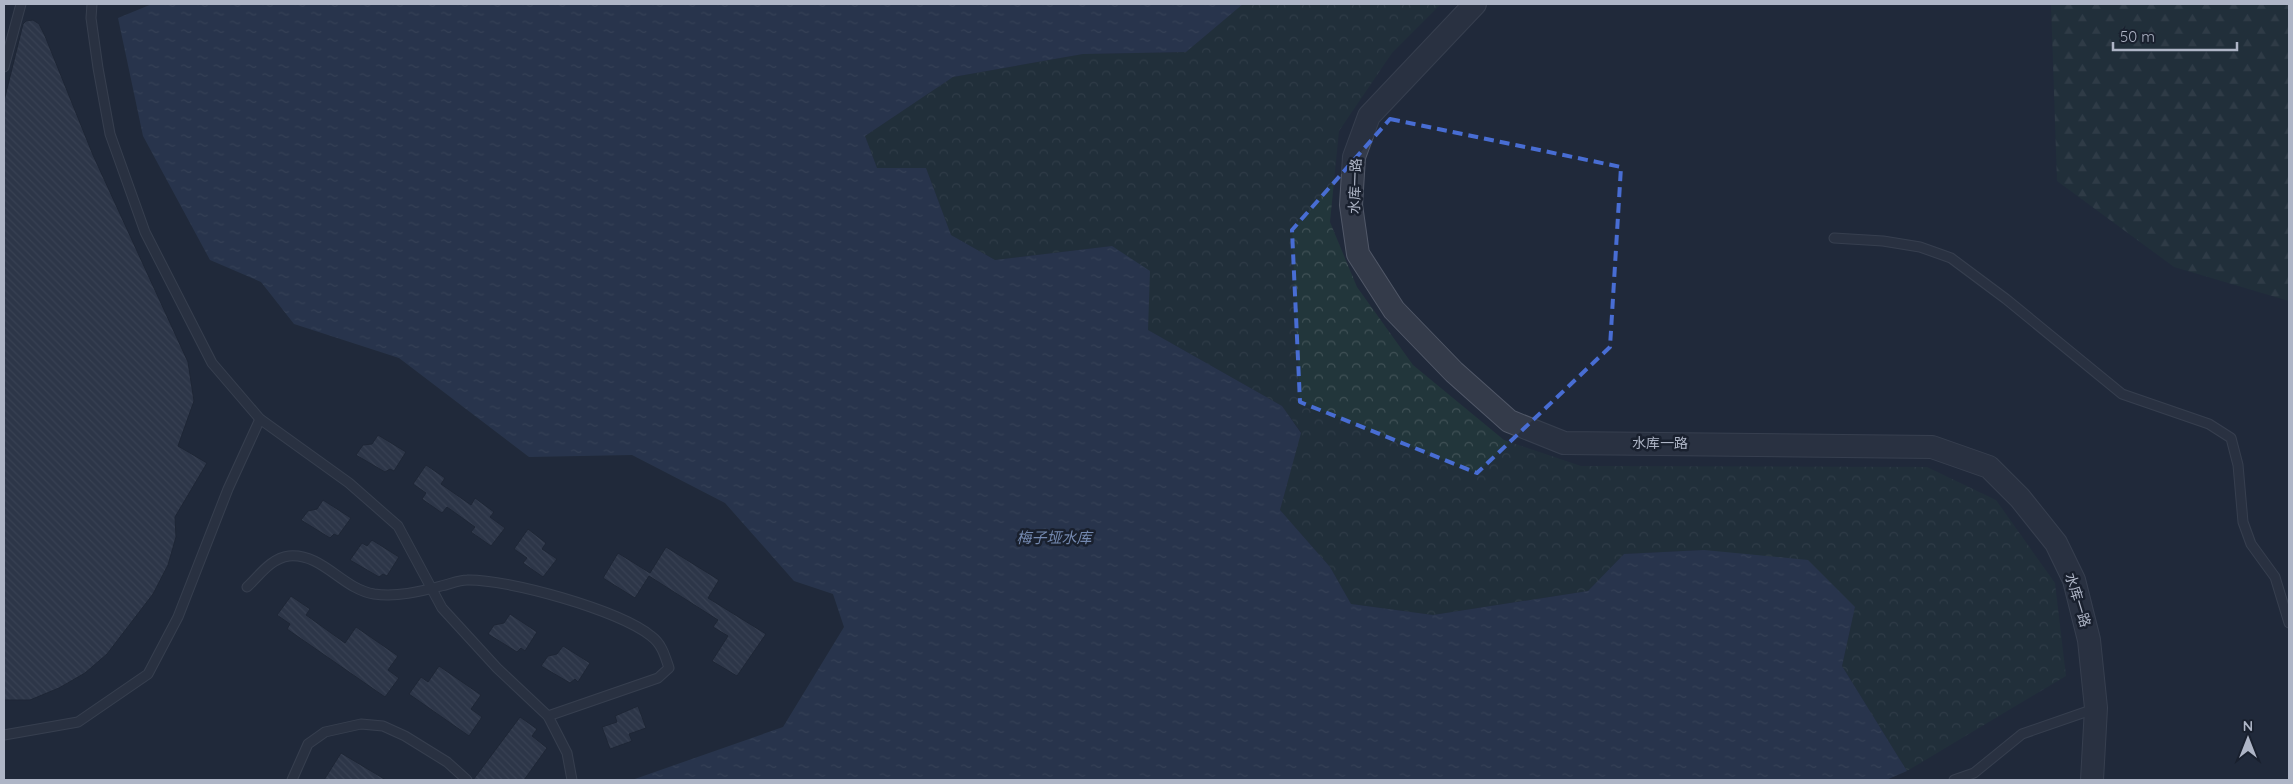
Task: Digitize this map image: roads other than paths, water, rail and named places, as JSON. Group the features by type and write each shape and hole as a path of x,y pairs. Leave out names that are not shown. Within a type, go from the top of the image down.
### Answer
{"street":[{"name":"水库一路","path":"1475,4 1369,116 1354,157 1351,205 1358,254 1394,310 1454,372 1509,421 1564,443 1932,447 1989,467 2020,498 2056,543 2074,580 2089,640 2096,708 2092,780"}],"lane":[{"path":"4,67 21,4"},
{"path":"92,4 91,18 110,134 145,232 212,363 260,419 349,483 398,526 442,608 497,668 548,716 567,753 572,780"},
{"path":"1834,238 1883,241 1920,247 1951,258 2006,299 2122,394 2209,424 2231,438 2238,465 2243,522 2251,544 2275,577 2289,623"},
{"path":"4,735 78,722 148,674 178,617 228,489 260,419"},
{"path":"247,588 270,564 288,556 310,557 347,582 371,594 396,596 464,580 492,580 534,590 586,606 636,626 652,637 664,651 668,668 658,678 548,716"},
{"path":"1954,780 1974,773 2022,734 2096,708"},
{"path":"292,780 308,744 325,732 361,724 383,726 405,736 447,762 468,780"}],"water":[{"name":"梅子垭水库","path":"152,4 1243,4 1186,52 1083,54 953,77 865,136 877,168 926,168 951,235 995,260 1112,246 1150,271 1148,330 1282,406 1301,433 1280,510 1330,567 1351,604 1433,615 1588,591 1624,554 1704,550 1808,560 1855,607 1842,666 1907,771 1886,780 632,780 783,727 844,627 833,594 794,581 725,503 632,455 529,457 399,358 294,324 261,282 210,260 143,136 118,18"}]}
